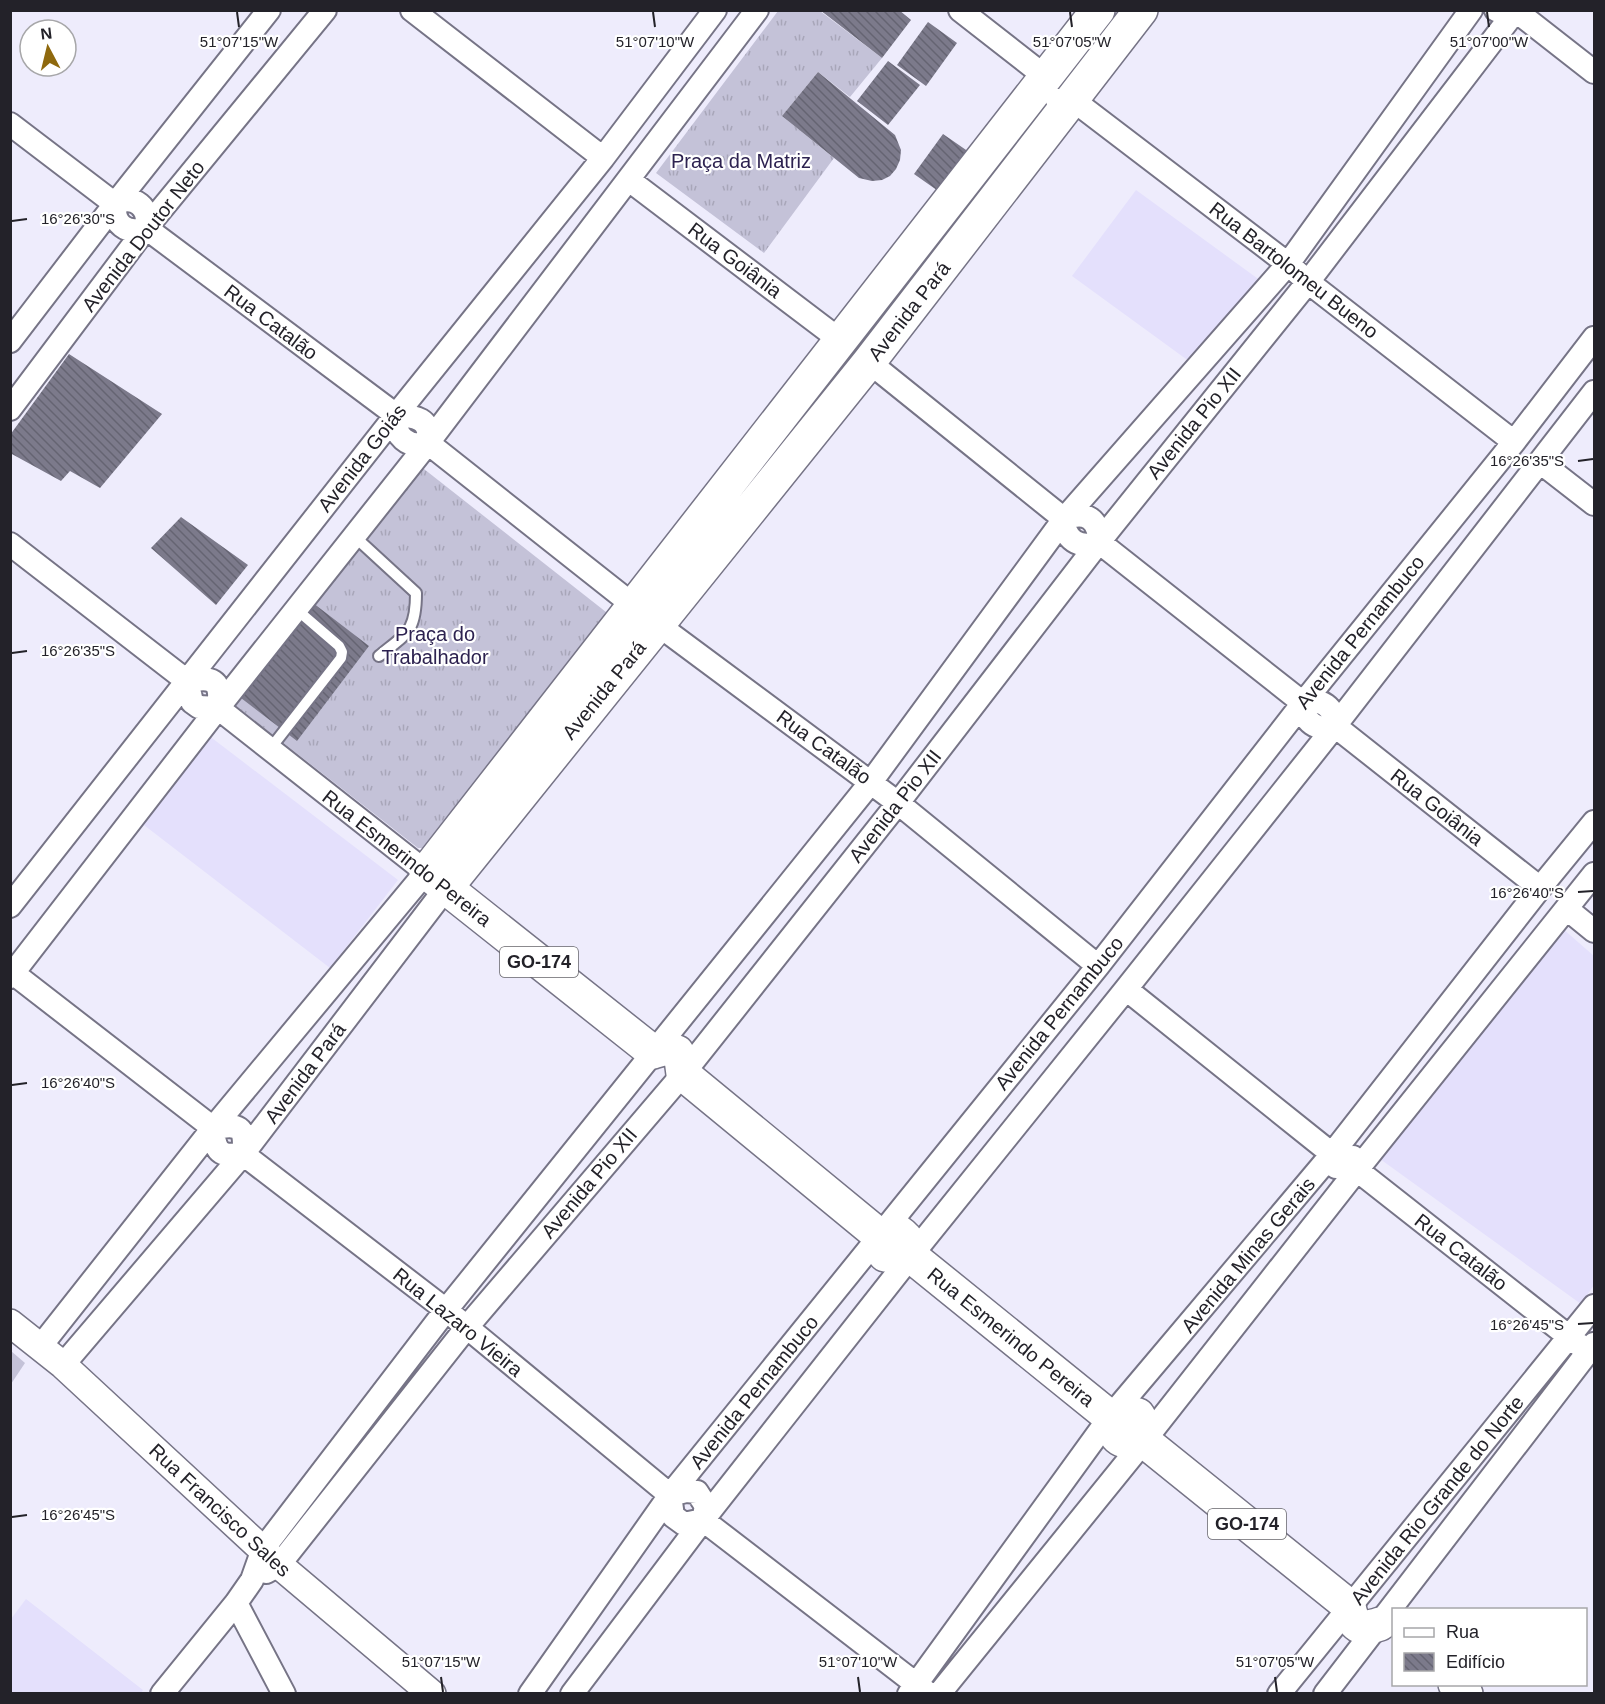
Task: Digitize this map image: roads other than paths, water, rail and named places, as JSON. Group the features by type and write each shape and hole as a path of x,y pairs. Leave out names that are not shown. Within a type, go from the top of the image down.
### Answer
{"main road":[{"name":"Avenida Pará","path":"436,880 645,615 840,340 1098,10"},
{"name":"Avenida Pará","path":"645,615 869,362 1141,10"},
{"name":"Rua Esmerindo Pereira","path":"436,880 653,1052 667,1048 677,1052 681,1059 682,1074 880,1236 882,1251 886,1258 896,1261 911,1256 1110,1418 1125,1411 1138,1415 1143,1424 1144,1441"},
{"name":"GO-174","path":"1144,1441 1349,1606"},
{"path":"1349,1606 1362,1598 1374,1602 1387,1629"}],"street":[{"name":"Avenida Doutor Neto","path":"10,341 269,10"},
{"name":"Avenida Doutor Neto","path":"10,409 146,228 325,10"},
{"path":"412,10 603,158 612,152 628,155 634,165 634,171 629,180"},
{"name":"Avenida Goiás","path":"10,906 396,415 603,158 715,10"},
{"path":"243,1154 245,1139 240,1129 232,1125 213,1128 11,969 428,443 757,10"},
{"path":"960,10 1047,78 1059,74 1068,78 1073,84 1072,100"},
{"name":"Avenida Pio XII","path":"271,1557 446,1310 872,782 1065,519 1288,264 1471,10"},
{"path":"1511,11 1594,72"},
{"name":"Avenida Pio XII","path":"162,1694 271,1557 682,1074 898,803 1099,542 1308,282 1511,11"},
{"name":"Rua Bartolomeu Bueno","path":"1072,100 1288,264 1514,442"},
{"path":"10,124 115,204 127,199 140,204 147,215 146,228"},
{"name":"Rua Goiânia","path":"629,180 840,340 849,336 859,338 867,344 870,353 869,362 1065,519 1074,514 1094,521 1099,531 1099,542 1303,703 1315,701 1326,705 1333,714 1335,726 1540,888 1551,884 1563,887 1569,897 1567,909 1594,931"},
{"name":"Rua Catalão","path":"146,228 396,415 395,428 403,440 415,445 428,443 645,615 872,782 1098,966"},
{"name":"Avenida Pernambuco","path":"530,1694 670,1494 1098,966 1303,703 1514,442 1594,338"},
{"name":"Avenida Pernambuco","path":"572,1694 704,1520 911,1256 1335,726 1594,392"},
{"path":"1514,442 1527,437 1536,439 1542,445 1540,462 1594,504"},
{"path":"10,544 187,681 205,678 214,682 218,688 218,708"},
{"name":"Rua Esmerindo Pereira","path":"218,708 436,880"},
{"name":"Avenida Minas Gerais","path":"918,1690 1110,1418 1332,1155 1594,822"},
{"name":"Avenida Minas Gerais","path":"939,1694 1144,1441 1594,874"},
{"name":"Avenida Pará","path":"40,1347 213,1128 436,880"},
{"name":"Avenida Pará","path":"63,1365 243,1154 436,880"},
{"path":"1098,966 1110,962 1122,966 1128,977 1126,990"},
{"name":"Rua Catalão","path":"1126,990 1332,1155 1335,1166 1340,1170 1345,1172 1357,1170 1570,1338 1592,1351"},
{"name":"Rua Lazaro Vieira","path":"243,1154 446,1310 670,1494"},
{"name":"Avenida Rio Grande do Norte","path":"1279,1694 1594,1306"},
{"name":"Rua Francisco Sales","path":"10,1323 63,1365 271,1557 432,1694"},
{"name":"Avenida Rio Grande do Norte","path":"1402,1608 1592,1351"},
{"path":"670,1494 673,1516 684,1524 704,1520 918,1690"},
{"path":"236,1603 284,1694"},
{"name":"Avenida Rio Grande do Norte","path":"1325,1694 1387,1629"}],"lane":[{"path":"354,536 417,593 416,616 406,634 379,656"},
{"path":"270,749 341,658 342,652 339,646 296,609"}],"park label":[{"name":"Praça da Matriz","path":"741,161"},
{"name":"Praça do Trabalhador","path":"435,646"}]}
